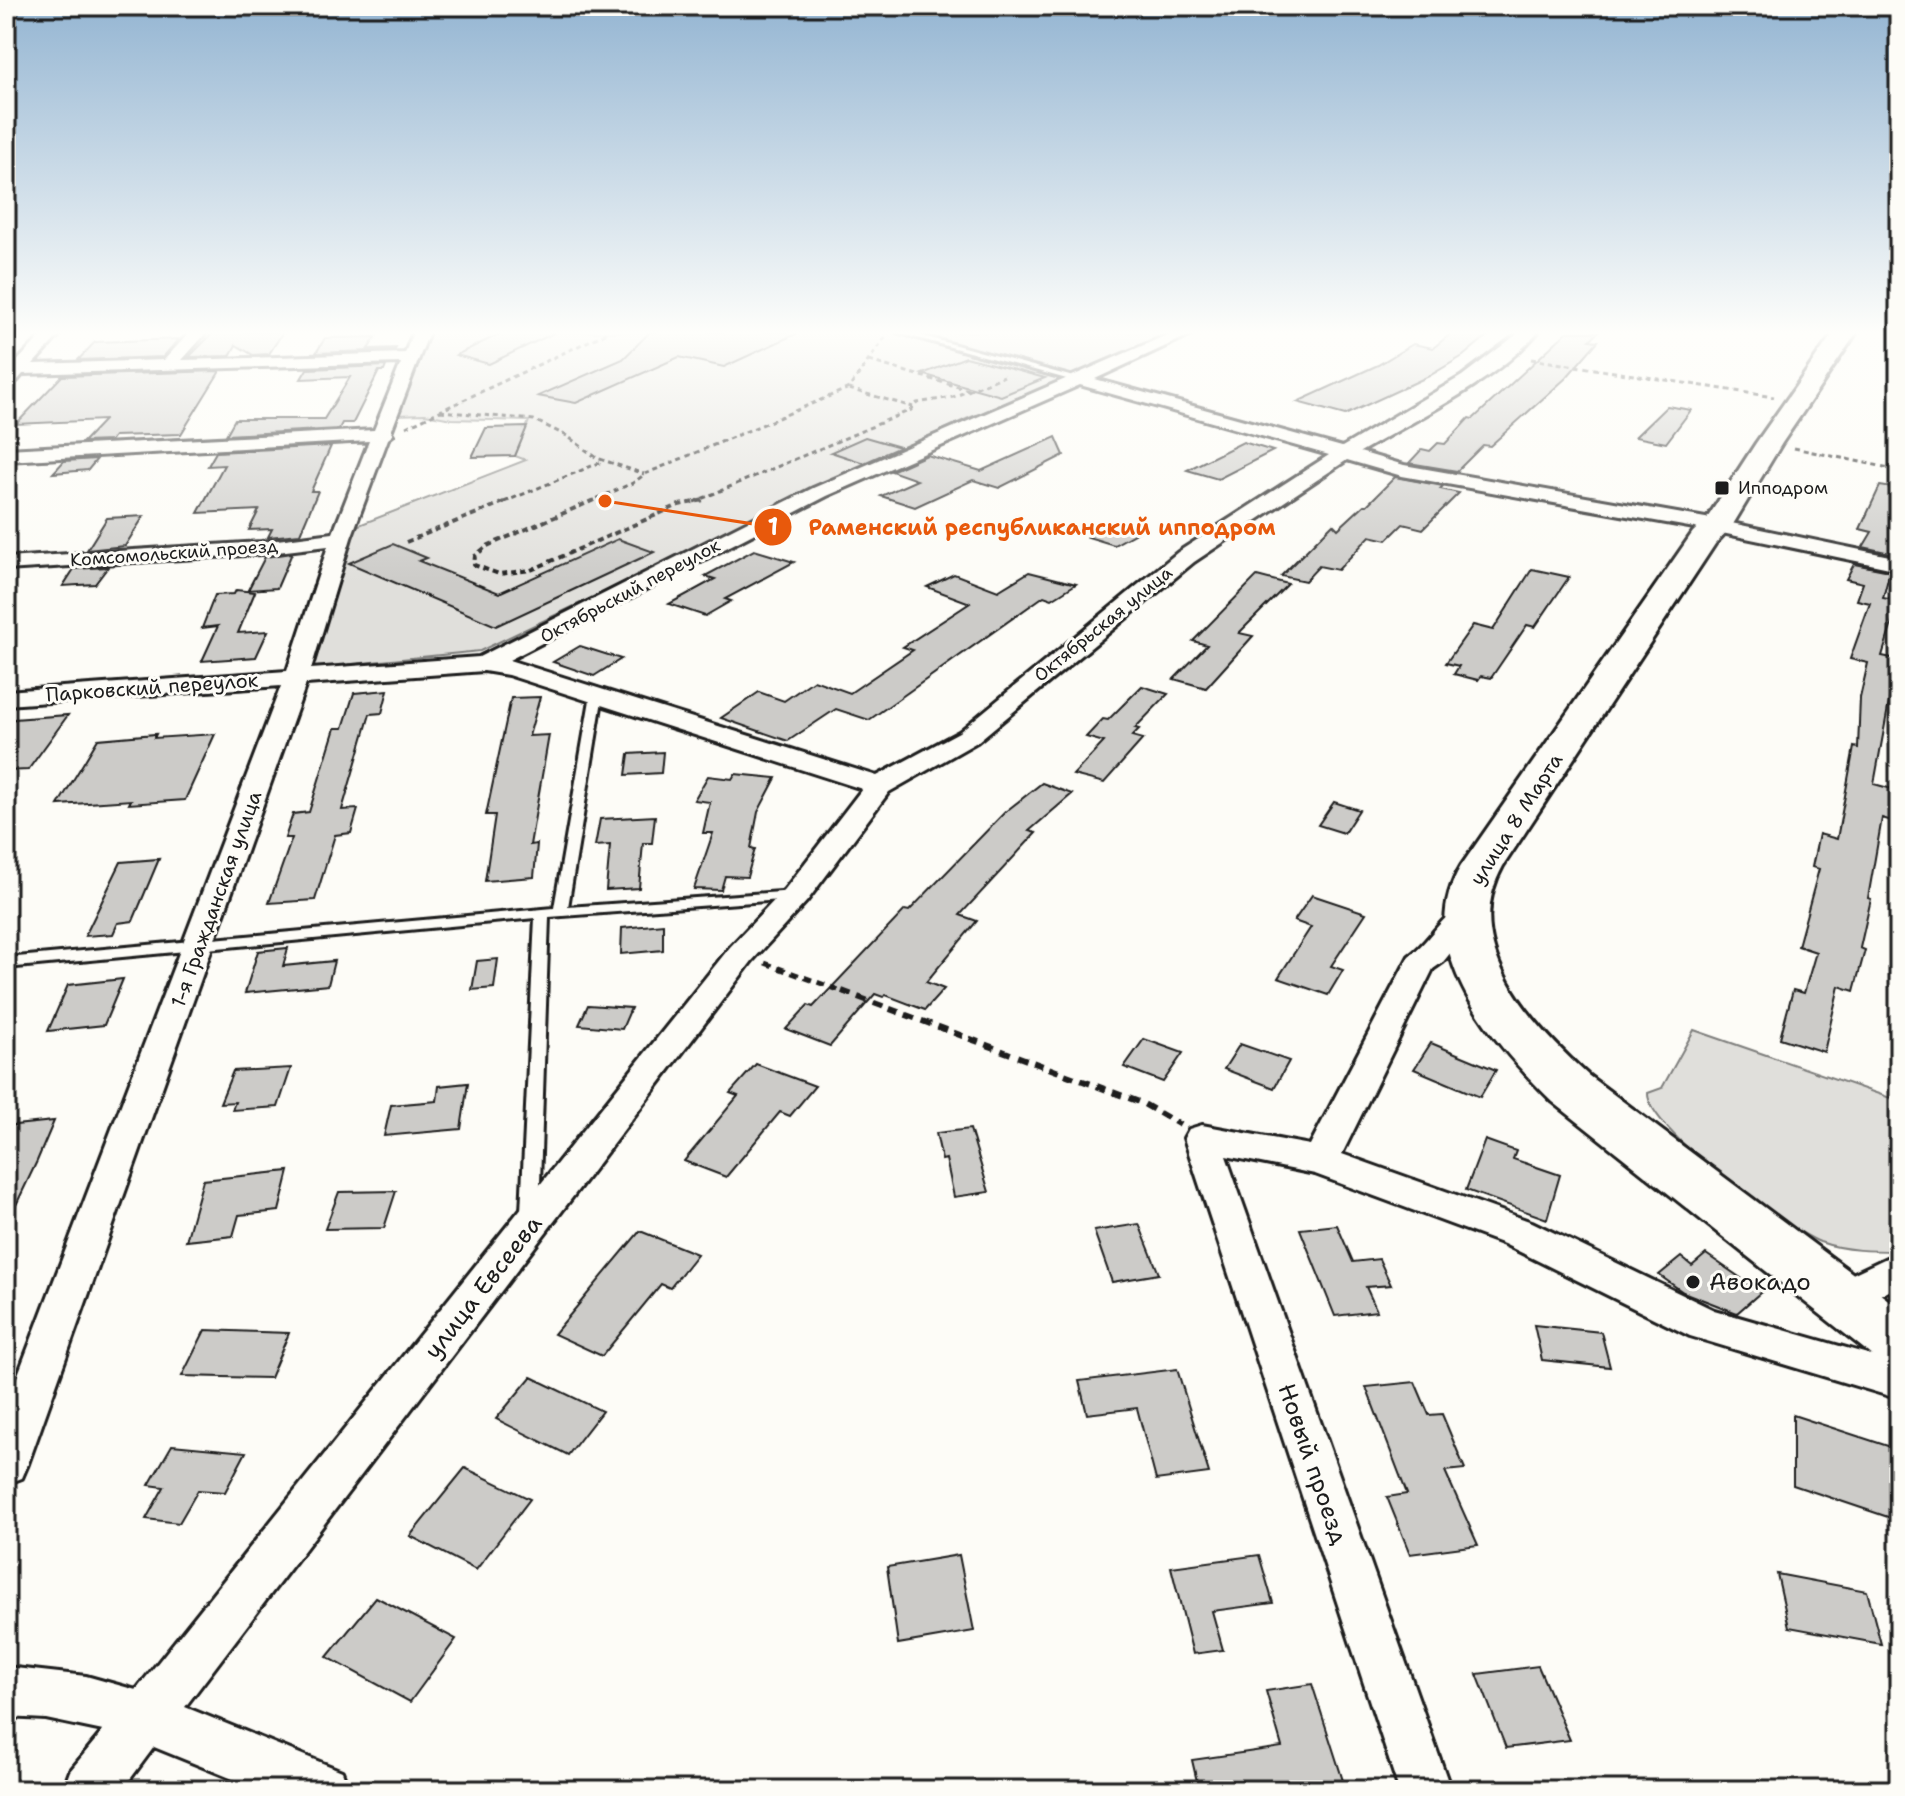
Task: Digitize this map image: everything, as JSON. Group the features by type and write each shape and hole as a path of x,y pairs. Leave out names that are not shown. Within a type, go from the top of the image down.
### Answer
{"main road":[{"name":"улица 8 Марта","path":"1788,416 1717,526 1695,551 1482,866 1469,890 1467,914 1475,959 1483,981 1540,1061 1899,1342"}],"street":[{"name":"1-я Гражданская улица","path":"6,1464 297,676 341,538 391,416"},
{"name":"Октябрьский переулок","path":"297,676 484,664 509,654 820,492 993,416"},
{"path":"1203,416 1341,456 1483,486 1717,526 1899,564"},
{"name":"Октябрьская улица","path":"879,786 968,737 1186,557 1406,416"},
{"path":"6,455 384,435"},
{"name":"Комсомольский проезд","path":"6,564 261,548 341,538"},
{"path":"484,664 511,668 597,694 879,786"},
{"name":"Парковский переулок","path":"6,698 297,676"},
{"name":"улица Евсеева","path":"89,1790 741,954 796,895 879,786"},
{"path":"1320,1161 1420,963 1432,955 1467,914"},
{"path":"1202,1138 1320,1161 1518,1233 1704,1324 1899,1381"},
{"name":"Новый проезд","path":"1202,1138 1425,1790"},
{"path":"1839,1298 1899,1268"},
{"path":"6,1692 71,1696 146,1719 323,1790"}],"lane":[{"path":"560,912 597,694"},
{"path":"6,963 542,913 796,895"},
{"path":"530,1227 542,913"}],"path":[{"path":"384,435 429,416"},
{"path":"490,416 534,420 567,436 605,461 645,474"},
{"path":"784,416 645,474 633,483 487,546 475,556 474,565 499,574 536,569 679,505 704,500 893,416"},
{"path":"1769,443 1899,470"},
{"path":"406,542 605,461"},
{"path":"741,954 1142,1103 1202,1138"}],"shaded area":[{"path":"435,416 974,416 480,651 313,668 354,527 526,460 515,456 529,421"},
{"path":"1694,1030 1899,1101 1899,1251 1869,1251 1820,1242 1778,1218 1720,1176 1669,1130 1653,1109 1648,1093 1662,1088"}],"building":[{"path":"24,416 192,416 181,434 114,436 110,441 83,442 104,420 16,424"},
{"path":"326,416 357,416 353,423 342,423 339,429 226,435 235,419 324,419"},
{"path":"1476,416 1524,416 1490,446 1483,445 1457,471 1409,463 1422,449 1430,451 1438,443 1445,444 1469,418"},
{"path":"1657,416 1687,416 1666,443 1635,437"},
{"path":"527,427 515,456 472,457 486,428"},
{"path":"865,437 900,447 864,463 831,452"},
{"path":"1056,437 1064,455 999,488 973,480 915,507 881,496 917,480 891,471 927,455 981,471"},
{"path":"1243,442 1273,451 1218,479 1187,470"},
{"path":"331,446 311,491 318,491 300,534 268,537 272,529 249,530 259,510 198,513 224,465 208,466 216,452"},
{"path":"97,459 88,470 53,473 64,461"},
{"path":"1395,477 1443,486 1440,489 1459,493 1423,529 1403,524 1387,540 1370,536 1338,570 1319,566 1305,581 1281,576 1333,524 1338,529"},
{"path":"1880,486 1899,489 1899,538 1895,554 1863,547 1872,532 1860,529"},
{"path":"144,516 125,546 87,550 107,518"},
{"path":"1113,522 1141,530 1114,545 1088,537"},
{"path":"618,539 654,552 496,626 349,563 393,544 427,558 419,561 499,593"},
{"path":"754,550 794,562 725,599 731,601 705,616 669,604 715,579 705,576"},
{"path":"292,553 277,588 248,590 265,557"},
{"path":"1854,564 1890,571 1883,598 1899,601 1882,656 1897,659 1874,784 1896,790 1892,821 1882,818 1868,898 1871,899 1860,948 1865,950 1854,991 1839,986 1824,1052 1780,1038 1793,990 1804,993 1816,952 1798,946 1819,869 1812,867 1819,834 1837,839 1854,747 1858,748 1860,698 1868,663 1850,659 1870,603 1857,600 1863,583 1846,579"},
{"path":"108,567 95,584 63,586 74,569"},
{"path":"1532,569 1569,577 1535,627 1527,625 1491,678 1481,676 1478,680 1454,674 1459,666 1446,663 1473,625 1493,630"},
{"path":"1029,572 1076,584 1052,599 1044,596 869,720 836,709 788,741 721,718 759,692 784,701 814,680 850,693 913,650 903,647 970,603 927,587 954,574 998,591"},
{"path":"1257,576 1288,584 1239,633 1253,636 1206,688 1174,679 1207,645 1193,641"},
{"path":"236,590 255,592 238,633 268,631 256,657 202,661 218,626 202,628 215,595 234,594"},
{"path":"580,646 621,659 594,676 553,662"},
{"path":"1142,686 1168,694 1135,728 1139,729 1132,736 1143,739 1104,783 1073,775 1104,742 1086,737"},
{"path":"388,690 382,713 370,714 342,810 358,809 351,833 335,835 315,900 269,903 292,838 285,838 293,814 309,812 335,728 343,728 354,693"},
{"path":"540,697 529,736 549,735 530,845 537,844 534,877 485,881 495,815 486,815 511,698"},
{"path":"68,715 28,770 6,771 6,731 14,719"},
{"path":"156,734 154,738 215,734 185,800 58,805 98,739"},
{"path":"663,752 661,773 626,775 629,754"},
{"path":"735,774 776,778 758,812 751,848 755,849 747,877 725,876 721,890 694,889 713,833 703,833 710,802 694,800 708,776 732,779"},
{"path":"1042,783 1072,794 1029,831 1036,833 960,915 977,921 926,982 944,989 925,1010 886,995 875,994 830,1046 786,1029 808,1005 813,1007 905,910 909,911 1005,812"},
{"path":"1334,802 1359,810 1344,833 1318,825"},
{"path":"655,816 652,843 643,843 639,888 606,890 610,845 595,846 600,819"},
{"path":"159,859 133,921 118,923 113,934 85,936 121,862"},
{"path":"1312,895 1366,913 1331,966 1343,970 1328,995 1278,978 1311,927 1294,921"},
{"path":"663,924 663,950 621,954 622,928"},
{"path":"288,948 283,966 334,961 328,985 245,993 258,951"},
{"path":"498,959 494,988 472,990 477,961"},
{"path":"123,979 104,1025 48,1031 68,985"},
{"path":"588,1005 631,1008 622,1029 579,1025"},
{"path":"1144,1039 1183,1053 1163,1082 1124,1067"},
{"path":"1431,1043 1496,1070 1480,1097 1414,1069"},
{"path":"1240,1044 1289,1061 1274,1088 1224,1069"},
{"path":"756,1064 815,1086 790,1116 780,1112 726,1177 684,1161 738,1096 730,1093"},
{"path":"291,1068 278,1107 232,1110 235,1102 220,1103 233,1071"},
{"path":"468,1083 461,1129 384,1136 391,1105 437,1101 439,1086"},
{"path":"54,1121 37,1161 6,1226 6,1126"},
{"path":"970,1129 989,1192 954,1197 946,1159 942,1160 936,1133"},
{"path":"1485,1140 1516,1151 1513,1159 1560,1175 1547,1219 1466,1190"},
{"path":"289,1171 279,1211 239,1215 233,1236 186,1241 203,1180"},
{"path":"396,1191 384,1228 325,1229 339,1192"},
{"path":"1139,1224 1159,1274 1112,1282 1094,1231"},
{"path":"1337,1225 1353,1262 1379,1259 1391,1285 1366,1287 1377,1311 1335,1316 1300,1229"},
{"path":"640,1231 697,1254 670,1288 661,1284 602,1356 554,1334"},
{"path":"1706,1254 1761,1292 1737,1313 1683,1292 1659,1275 1681,1257 1692,1266"},
{"path":"1534,1325 1601,1332 1610,1367 1542,1360"},
{"path":"205,1330 289,1333 270,1378 182,1376"},
{"path":"1177,1369 1209,1473 1156,1480 1137,1408 1087,1414 1079,1381"},
{"path":"531,1377 602,1411 568,1455 496,1419"},
{"path":"1415,1382 1429,1415 1442,1414 1465,1469 1445,1471 1478,1545 1410,1554 1387,1497 1407,1494 1366,1387"},
{"path":"1793,1415 1891,1447 1894,1519 1793,1485"},
{"path":"172,1445 246,1452 225,1492 198,1490 179,1523 146,1519 164,1487 149,1485"},
{"path":"465,1468 530,1499 476,1570 410,1536"},
{"path":"959,1555 974,1631 898,1644 887,1567"},
{"path":"1259,1555 1273,1603 1212,1611 1223,1650 1193,1654 1171,1567"},
{"path":"1777,1574 1867,1591 1881,1644 1789,1627"},
{"path":"376,1597 456,1639 410,1702 327,1657"},
{"path":"1538,1666 1570,1740 1506,1748 1477,1674"},
{"path":"1312,1684 1346,1790 1199,1790 1192,1760 1282,1747 1266,1691"}],"place":[{"name":"Ипподром","path":"1722,488"},
{"name":"Раменский республиканский ипподром","path":"605,501"},
{"name":"Авокадо","path":"1693,1282"}]}
